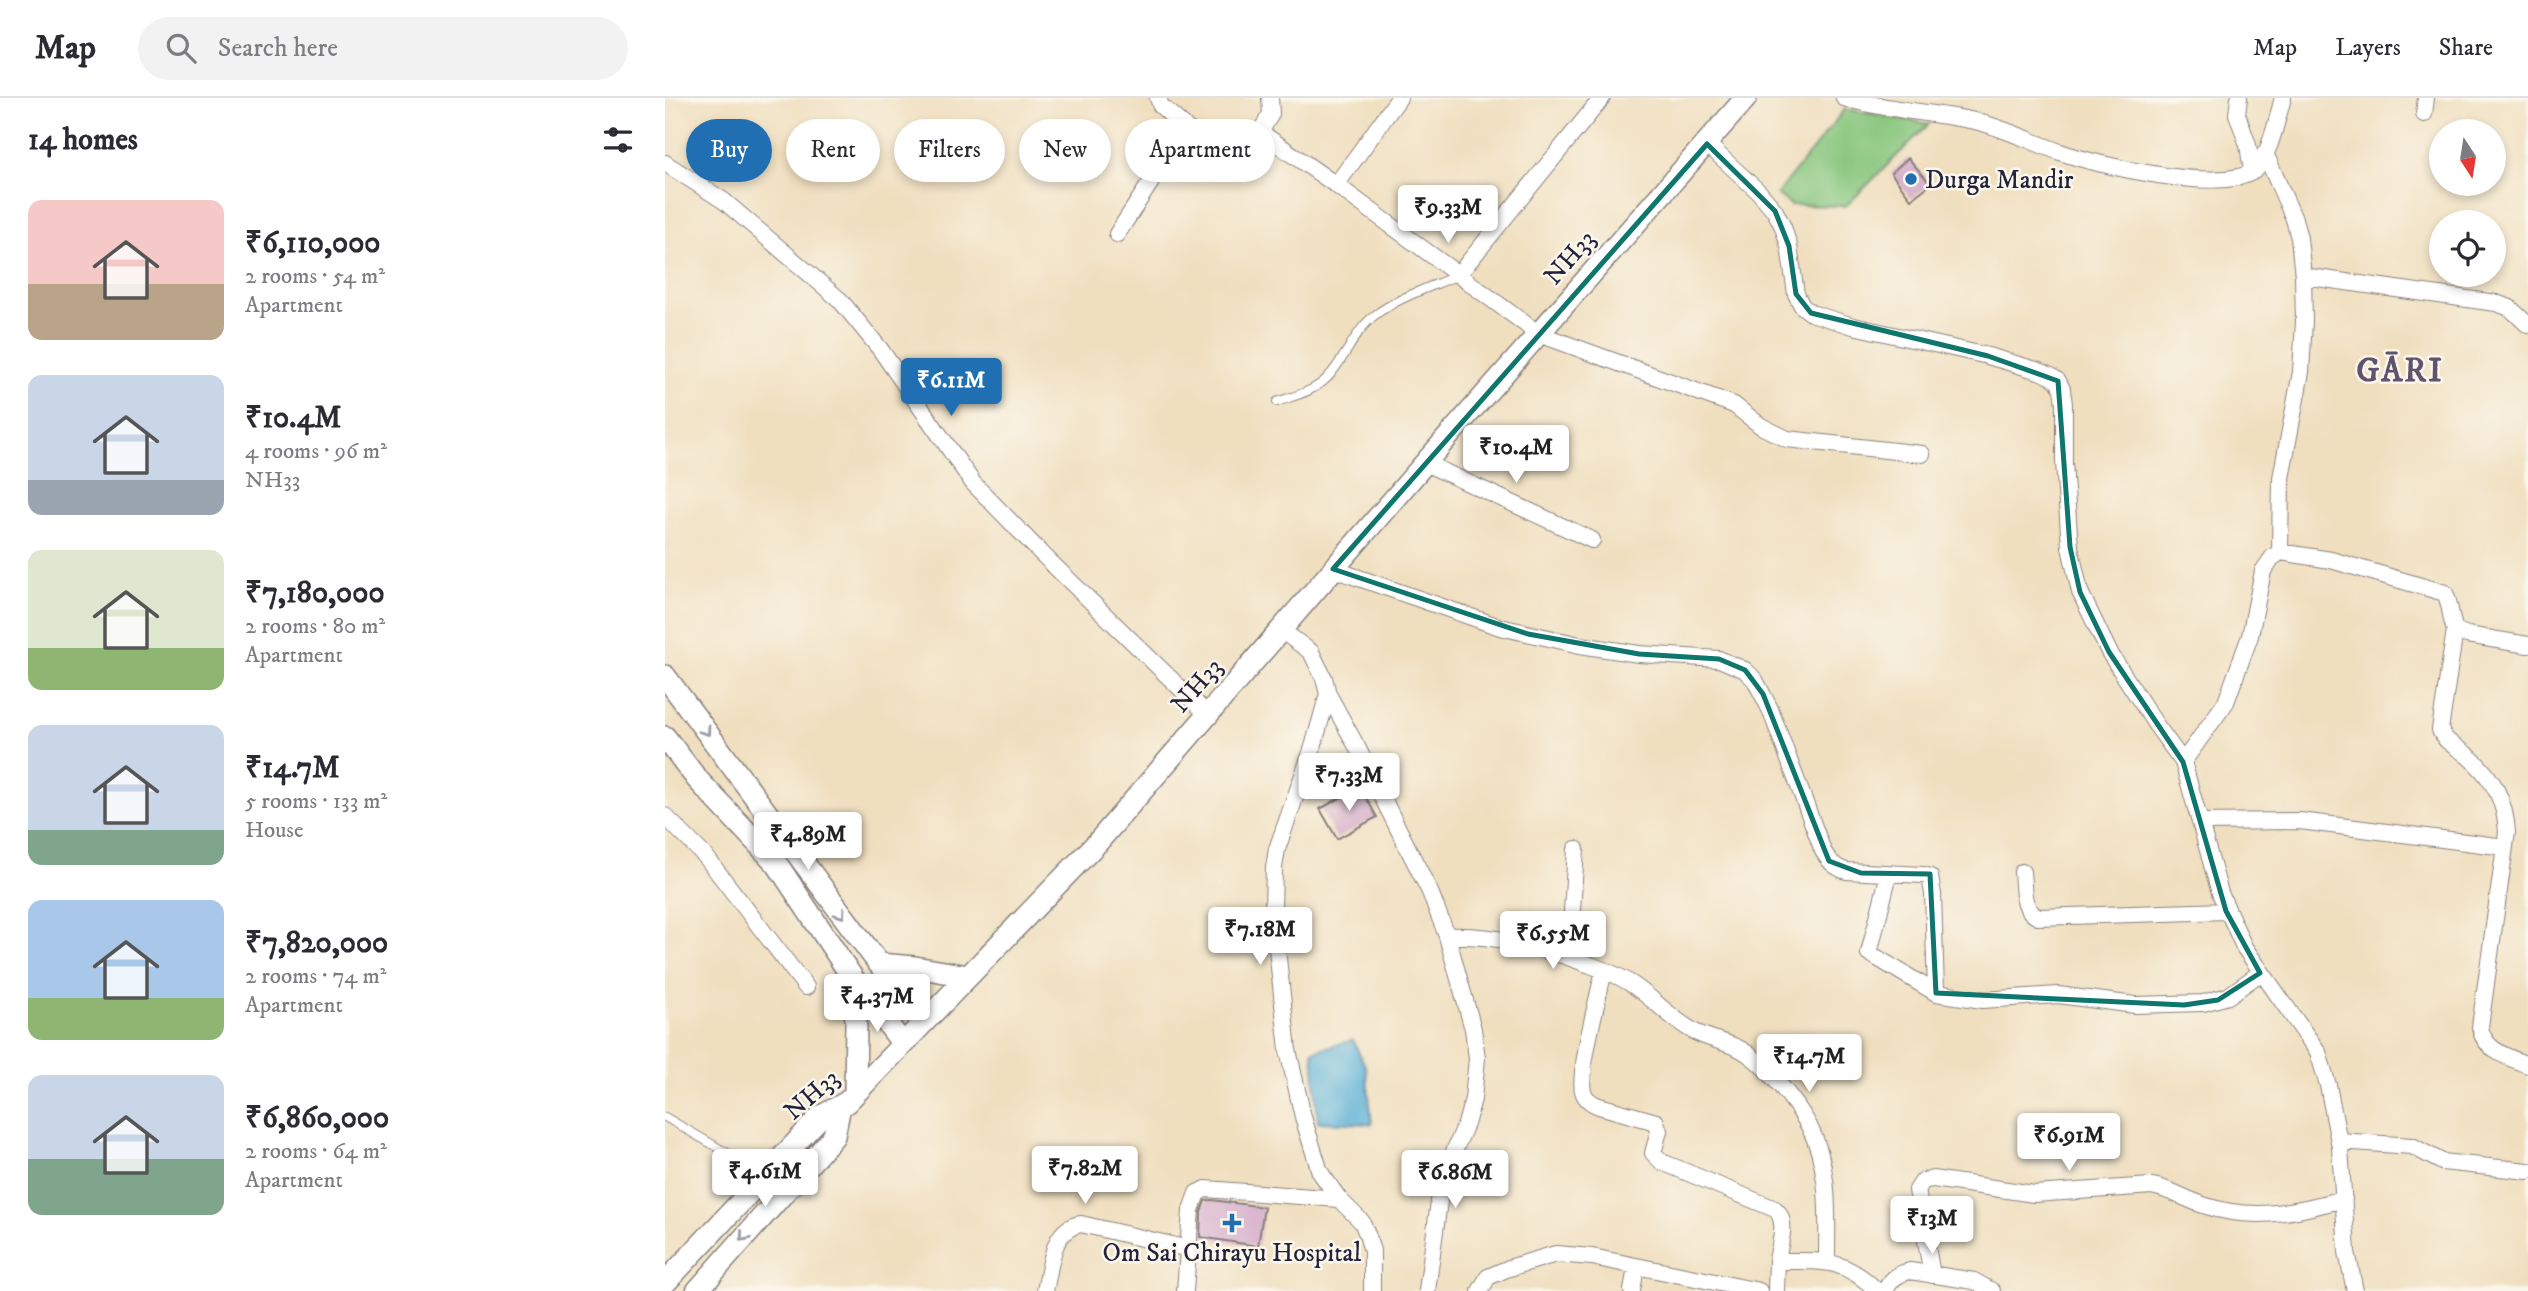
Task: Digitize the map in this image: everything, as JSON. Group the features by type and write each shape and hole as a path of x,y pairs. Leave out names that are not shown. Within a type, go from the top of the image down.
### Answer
{"main road":[{"name":"NH33","path":"665,1283 820,1117 847,1099 903,1044 1097,843 1425,463 1746,98"},
{"path":"665,676 879,964 925,1021"},
{"path":"665,737 698,779 777,864 852,976 903,1044"},
{"path":"879,964 968,976"},
{"path":"699,1290 834,1136 847,1099 856,1021 852,976"}],"street":[{"path":"1159,98 1161,106 1176,119"},
{"path":"1268,119 1271,114 1270,98"},
{"path":"1336,184 1399,98"},
{"path":"1458,275 1602,98"},
{"path":"1844,98 1978,122 2062,153 2108,166 2203,179 2241,176 2252,171 2265,153 2283,98"},
{"path":"2239,98 2237,114 2249,151 2252,171"},
{"path":"1275,142 1539,334 1734,405 1761,426 1787,439 1922,454"},
{"path":"1707,144 1759,192 1775,211 1789,246 1796,294 1811,313 1853,326 1988,356 2039,371 2058,381 2064,404 2064,463 2070,547 2080,592 2109,652 2183,762 2226,911 2260,973 2318,1052 2339,1141 2349,1268 2355,1291"},
{"path":"2265,153 2294,219 2304,276 2301,372 2281,478 2280,552"},
{"path":"665,163 724,201 840,300 880,349 973,483 1207,714"},
{"path":"1118,234 1151,182"},
{"path":"2304,276 2496,303 2509,308 2528,325"},
{"path":"1425,463 1592,540"},
{"path":"2183,762 2226,702 2250,636 2263,570 2280,552 2331,560 2445,593 2450,602 2455,631 2440,730 2444,738 2475,762 2495,788 2504,802 2507,832 2480,1027 2481,1037 2486,1044 2500,1053 2528,1065"},
{"path":"1333,569 1500,627 1528,634 1639,654 1719,659 1745,670 1763,694 1829,861 1836,868 1846,871 1923,874 1930,877 1933,894 1936,993"},
{"path":"1281,631 1311,652 1324,678 1328,694 1423,875 1447,936 1473,1029 1476,1079 1466,1124 1442,1179 1427,1291"},
{"path":"2455,631 2528,645"},
{"path":"1328,694 1313,747 1277,849 1273,912 1288,1050 1303,1116 1320,1172 1339,1199 1362,1222 1367,1234 1372,1251 1372,1291"},
{"path":"665,816 706,857 806,987"},
{"path":"2200,822 2300,821 2505,847"},
{"path":"1569,957 1576,849"},
{"path":"2022,872 2027,908 2031,914 2038,917 2226,911"},
{"path":"1889,874 1869,953 1936,993 1983,1000 2059,995 2135,1005 2184,1005 2218,1000 2239,990 2260,973"},
{"path":"1447,936 1464,935 1503,940 1569,957 1604,970 1629,982 1693,1031 1740,1049 1762,1067 1788,1096 1809,1126 1824,1167 1827,1186 1827,1261"},
{"path":"1604,970 1583,1075 1585,1096 1598,1106 1656,1122 1659,1131 1653,1153 1662,1162 1780,1213 1783,1224 1777,1261 1776,1291"},
{"path":"2339,1141 2412,1146 2442,1162 2528,1171"},
{"path":"1932,1275 1917,1191 1923,1181 1933,1179 2034,1194 2152,1186 2166,1188 2201,1204 2223,1210 2264,1215 2292,1212 2343,1199"},
{"path":"1185,1291 1193,1200 1197,1193 1206,1189 1339,1199"},
{"path":"1045,1291 1058,1240 1071,1225 1081,1224 1189,1250"},
{"path":"1480,1291 1488,1277 1500,1271 1556,1254 1592,1257 1759,1291"},
{"path":"1777,1261 1827,1261 1860,1276 1877,1291"},
{"path":"1632,1291 1636,1267"},
{"path":"1885,1291 1891,1280 1910,1272 1974,1281 1992,1291"}],"lane":[{"path":"1277,402 1325,381 1352,342 1374,317 1387,308 1458,275"},
{"path":"665,1117 767,1176"}],"highlighted area":[{"path":"1707,144 1775,211 1789,246 1796,294 1811,313 1988,356 2058,381 2070,547 2080,592 2109,652 2183,762 2226,911 2260,973 2218,1000 2184,1005 1936,993 1930,874 1861,873 1829,861 1763,694 1745,670 1719,659 1639,654 1528,634 1333,569"}],"green space":[{"path":"1845,109 1929,124 1846,206 1791,205 1777,194"}],"water":[{"path":"1353,1040 1366,1068 1372,1124 1318,1122 1313,1051"}],"building":[{"name":"Durga Mandir","path":"1908,158 1931,184 1911,199 1891,173"},
{"path":"1360,787 1377,817 1337,839 1320,809"},
{"path":"1205,1201 1264,1207 1258,1246 1200,1237 1201,1212"}],"place":[{"name":"Durga Mandir","path":"1911,179"},
{"name":"Om Sai Chirayu Hospital","path":"1232,1223"}],"district":[{"name":"GĀRI","path":"2400,369"}]}
